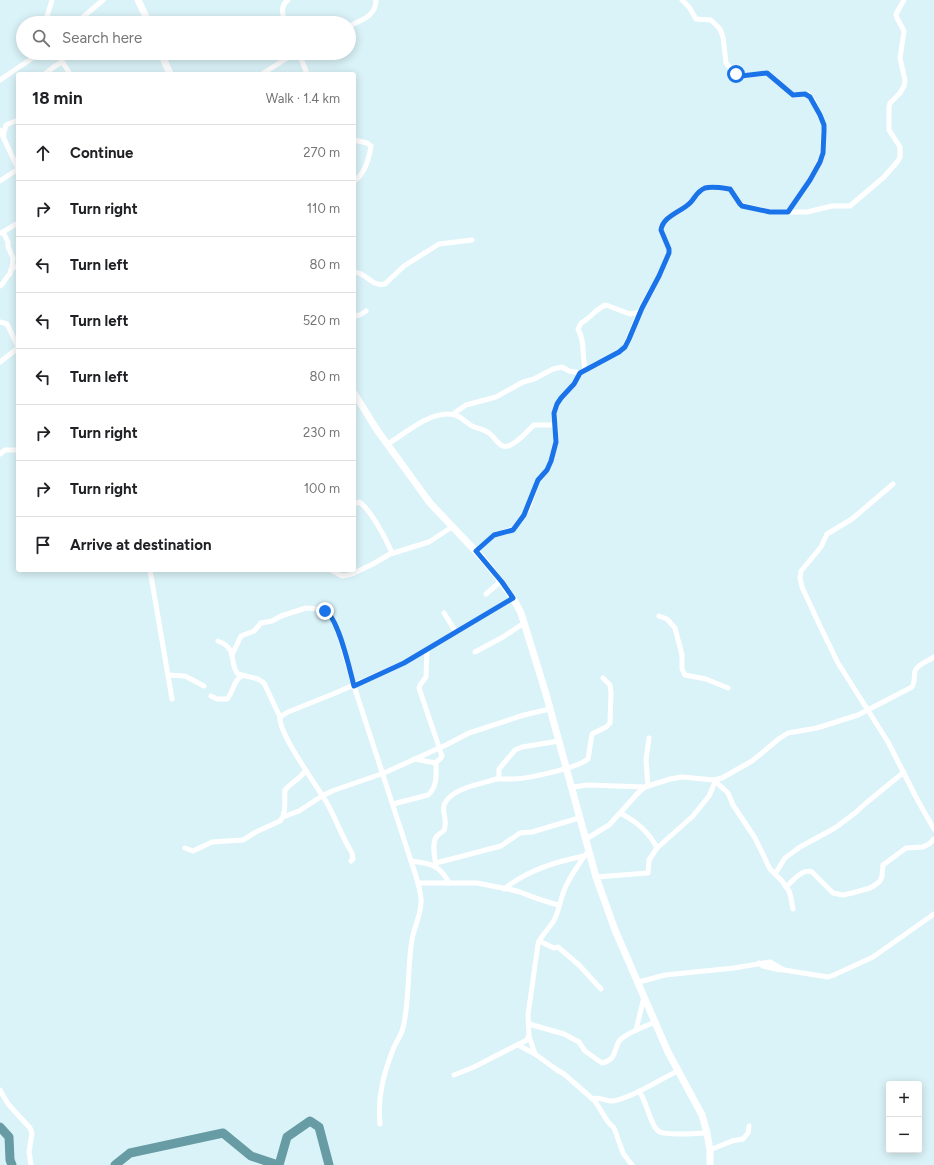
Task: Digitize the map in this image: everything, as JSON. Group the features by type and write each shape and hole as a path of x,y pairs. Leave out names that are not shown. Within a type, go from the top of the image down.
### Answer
{"street":[{"path":"46,16 52,0"},
{"path":"85,16 104,0"},
{"path":"138,0 146,16"},
{"path":"283,16 282,12 283,4 288,0"},
{"path":"356,22 375,10 376,0"},
{"path":"682,0 689,7 696,19 711,20 717,26 723,37 726,63 736,74 741,76 767,73 793,95 808,94 813,100 824,125 822,157 810,180 788,212"},
{"path":"476,551 494,535 513,530 524,515 538,480 547,470 551,461 556,442 554,413 561,398 574,384 580,373 585,369 619,352 625,347 640,312 669,253 669,249 661,230 662,226 676,212 691,203 698,193 709,187 730,189 741,205 770,212 807,212 832,206 850,206 884,178 898,161 900,157 900,147 889,130 889,107 890,103 904,86 905,80 900,58 904,31 896,15 897,10 904,0"},
{"path":"0,80 29,60"},
{"path":"164,60 169,72"},
{"path":"265,72 284,60"},
{"path":"302,60 306,72"},
{"path":"48,72 62,62 69,72"},
{"path":"3,136 6,125 16,121"},
{"path":"0,130 16,165"},
{"path":"356,140 367,143 371,146 364,171 361,176 356,180"},
{"path":"0,181 16,170"},
{"path":"0,286 10,274 13,258 8,247 8,242 1,232 16,224"},
{"path":"356,272 363,274 376,284 385,284 404,266 439,244 472,240"},
{"path":"12,269 16,267"},
{"path":"585,369 583,358 583,341 578,329 581,323 588,320 599,308 606,305 630,314 640,312"},
{"path":"356,316 366,311"},
{"path":"0,322 7,324 16,344"},
{"path":"0,362 16,350"},
{"path":"452,414 466,405 496,397 553,368 562,367 568,371 580,373"},
{"path":"356,396 377,430 430,503 476,551 513,598 524,623 546,694 573,787 579,818 596,877 615,930 639,982 668,1052 702,1115 710,1150 710,1165"},
{"path":"388,444 431,417 440,414 452,414 458,416 472,426 488,431 501,445 506,446 509,446 518,440 534,424 554,424"},
{"path":"0,454 5,450 16,450"},
{"path":"893,484 852,519 827,534 821,548 801,571 800,576 802,587 838,663 866,710 888,742 934,829"},
{"path":"356,503 359,502 366,509 387,542 392,553"},
{"path":"356,572 392,553 430,542 452,527"},
{"path":"150,572 172,699"},
{"path":"335,572 342,576 346,576 355,572"},
{"path":"486,594 501,581"},
{"path":"280,717 288,712 354,686 404,663 513,598"},
{"path":"232,655 241,636 254,631 261,622 272,621 281,616 300,610 320,609 329,612 332,616 342,643 354,686 384,773 418,883 421,906 412,939 407,1002 403,1027 388,1064 379,1096 378,1108 380,1124"},
{"path":"444,613 456,632"},
{"path":"659,616 667,619 675,628 682,655 682,669 685,675 706,679 728,688"},
{"path":"475,652 503,637 524,623"},
{"path":"218,641 227,646 232,655 235,669 238,674 258,679 264,683 280,717 280,724 322,796 352,852 353,859 351,861"},
{"path":"415,759 431,763 436,762 441,758 440,748 419,688 426,677 426,650"},
{"path":"586,840 606,828 639,792 646,787 670,779 682,777 715,781 722,778 752,760 788,733 817,728 858,714 912,687 917,668 934,657"},
{"path":"168,675 185,676 204,686"},
{"path":"212,696 217,699 227,699 237,681 242,676"},
{"path":"449,883 436,865 434,844 437,836 446,825 444,808 447,801 459,791 496,779 521,778 568,769 581,764 588,758 592,734 606,728 610,723 611,689 608,682 603,678"},
{"path":"185,848 193,850 212,842 243,840 299,811 322,796 384,773 440,748 469,733 485,727 550,709"},
{"path":"646,787 646,760 649,738"},
{"path":"496,779 500,776 499,769 515,750 522,747 559,741"},
{"path":"393,804 431,793 435,784 436,762"},
{"path":"283,818 285,790 290,784 300,778 306,770"},
{"path":"775,874 785,858 800,847 835,828 904,772"},
{"path":"596,877 649,872 649,860 657,848 693,816 709,796 715,781"},
{"path":"715,781 728,793 733,805 755,838 770,868 786,887 790,894 793,909"},
{"path":"573,787 588,785 646,787"},
{"path":"620,813 648,834 657,848"},
{"path":"411,861 436,865 501,846 520,833 532,832 579,818"},
{"path":"786,887 802,872 809,871 812,872 833,893 843,895 870,888 880,881 883,865 887,861 906,848 923,847 934,839"},
{"path":"535,1054 529,1035 528,1015 539,941 553,922 566,887 589,850"},
{"path":"504,889 519,878 547,865 584,856"},
{"path":"418,883 477,884 518,892 559,905"},
{"path":"639,982 665,975 734,968 770,962 783,969 828,977 873,957 934,914"},
{"path":"539,941 552,947 558,947 584,970 601,988"},
{"path":"636,1030 644,996"},
{"path":"529,1024 564,1034 579,1042 585,1051 602,1063 614,1056 620,1040 636,1030 655,1022"},
{"path":"454,1075 464,1072 518,1045 527,1040 529,1035"},
{"path":"518,1045 535,1054 564,1074 592,1099 614,1128 623,1154 632,1165"},
{"path":"592,1099 602,1098 608,1101 613,1101 639,1091 678,1070"},
{"path":"0,1090 8,1104 30,1128 32,1133 29,1152 31,1165"},
{"path":"639,1091 646,1102 656,1129 660,1132 687,1134 707,1133"},
{"path":"710,1150 732,1141 743,1139 748,1133 750,1126"}],"waterway":[{"path":"279,1165 287,1137 310,1121 319,1127 329,1165"},
{"path":"0,1127 9,1137 10,1160 12,1165"},
{"path":"115,1165 130,1153 223,1133 251,1156 278,1165"}],"route":[{"path":"325,611 329,612 332,616 337,628 354,686 404,663 513,598 502,582 476,551 494,535 513,530 528,509 538,480 547,470 555,449 554,413 557,404 572,386 578,374 619,352 625,347 637,317 659,276 669,253 669,249 661,230 664,223 676,212 691,203 698,193 709,187 730,189 742,206 770,212 788,212 810,180 820,162 823,153 824,125 813,100 808,94 793,95 767,73 741,76 736,74"}]}
